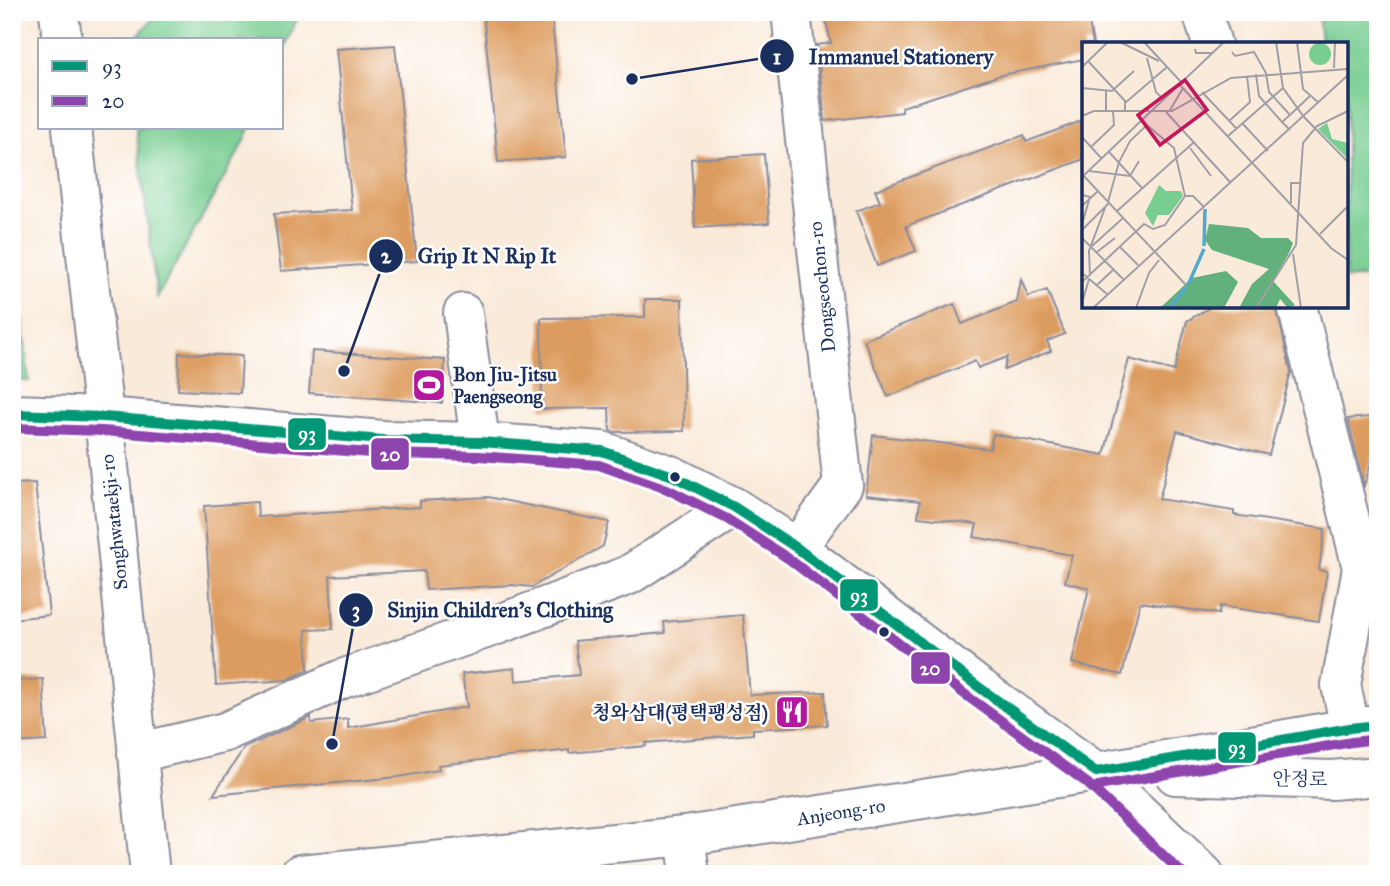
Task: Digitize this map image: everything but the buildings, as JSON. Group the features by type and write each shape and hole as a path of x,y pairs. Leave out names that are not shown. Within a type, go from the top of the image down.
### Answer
{"street":[{"path":"59,12 62,38"},
{"name":"Dongseochon-ro","path":"791,12 843,485 797,548"},
{"path":"1202,12 1211,42"},
{"name":"Songhwataekji-ro","path":"72,130 150,874"},
{"path":"1298,308 1370,568 1340,685 1364,726"},
{"path":"463,313 480,442"},
{"path":"12,414 104,417 383,439 480,442 602,451 673,476 734,507 797,548 976,685 1096,772 1203,874"},
{"path":"137,753 225,732 342,678 497,625 629,575 734,507"},
{"name":"Anjeong-ro","path":"300,874 685,836 1096,772 1364,726"},
{"name":"안정로","path":"1096,772 1332,780 1378,776"},
{"path":"685,836 690,874"}],"green space":[{"path":"159,12 300,12 284,48 284,38 136,38"},
{"path":"1318,12 1378,12 1378,276 1348,279 1348,42 1321,42"},
{"path":"136,130 249,130 243,144 157,297"},
{"path":"12,226 29,381 12,381"}],"transit line":[{"name":"93","path":"12,414 104,417 383,440 480,442 602,451 673,476 734,507 797,548 976,685 1096,772"},
{"name":"20","path":"12,428 103,431 382,454 479,456 599,465 667,489 727,519 789,559 967,696 1087,783 1183,874"},
{"name":"93","path":"1096,772 1378,725"},
{"name":"20","path":"1098,786 1378,739"}],"place":[{"name":"Immanuel Stationery","path":"632,79"},
{"name":"Grip It N Rip It","path":"344,371"},
{"name":"Bon Jiu-Jitsu Paengseong","path":"429,385"},
{"name":"청와삼대(평택팽성점)","path":"792,712"},
{"name":"Sinjin Children's Clothing","path":"332,744"}]}
